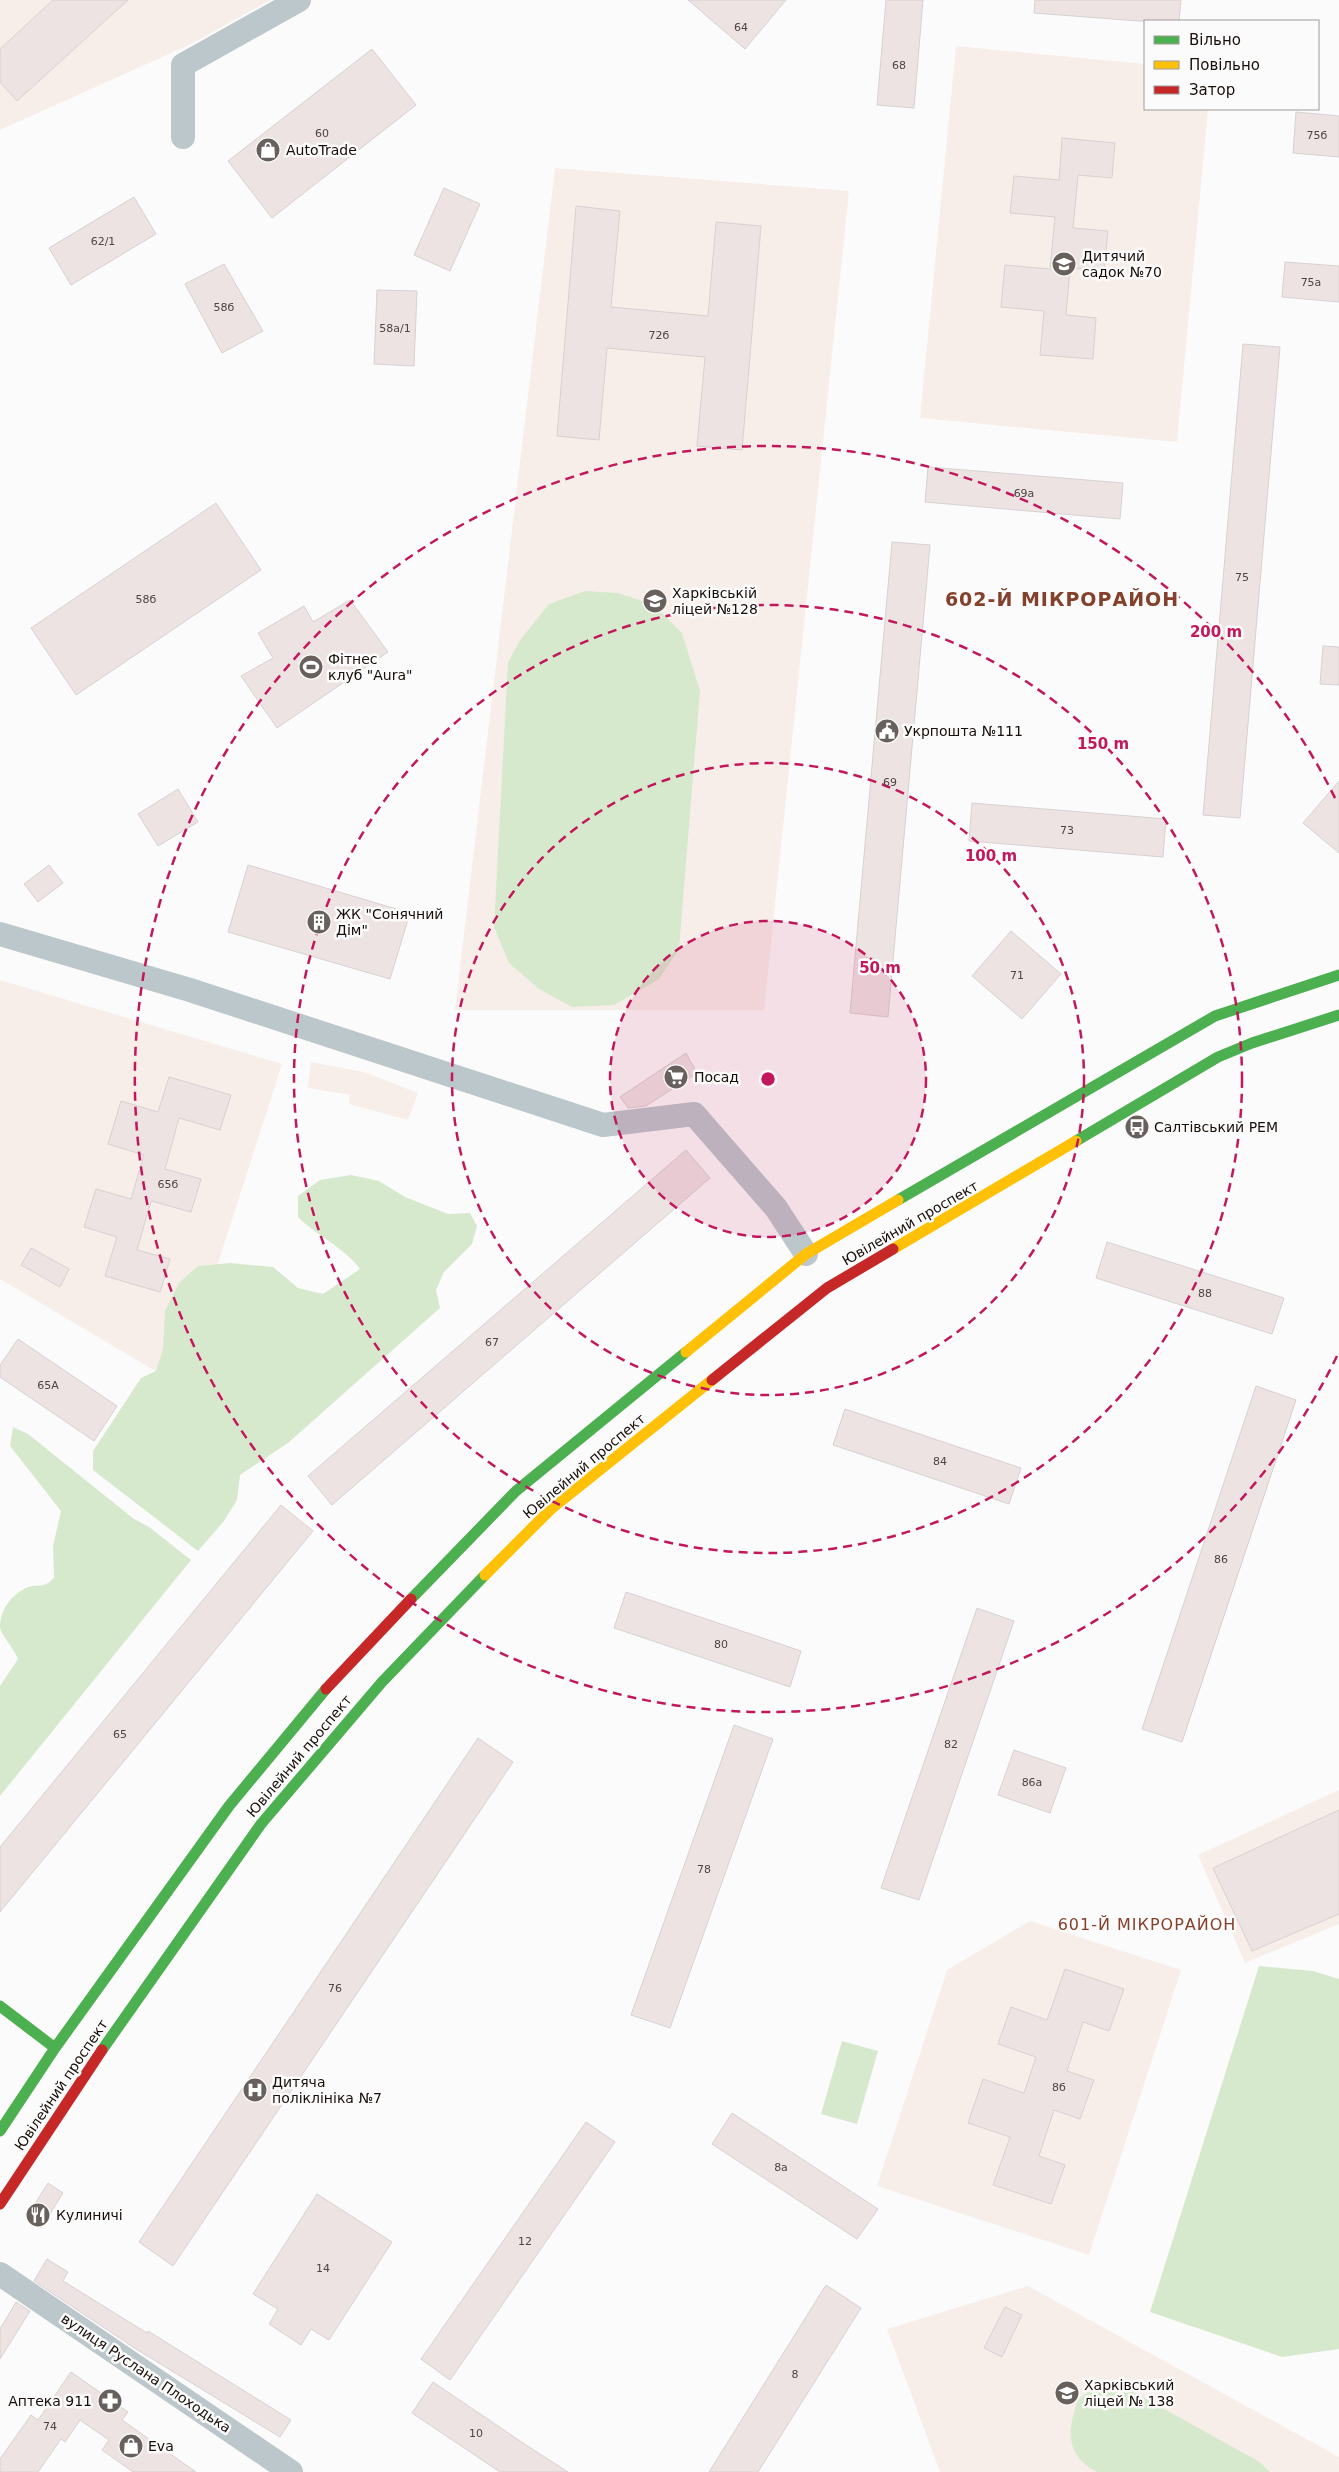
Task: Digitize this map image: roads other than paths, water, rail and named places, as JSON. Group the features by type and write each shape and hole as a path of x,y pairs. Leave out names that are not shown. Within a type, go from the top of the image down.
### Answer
{"main road":[{"name":"Ювілейний проспект","path":"0,2131 55,2048 229,1806 341,1671 516,1491 813,1265 1215,1016 1339,975"},
{"name":"Ювілейний проспект","path":"0,2204 88,2069 261,1824 382,1682 445,1615 551,1509 828,1288 1218,1057 1252,1043 1339,1015"},
{"path":"813,1265 828,1288"},
{"path":"0,2006 55,2048"}],"street":[{"path":"183,137 183,65 299,0"},
{"path":"0,934 190,990 603,1125 694,1114 776,1208 813,1265"},
{"name":"вулиця Руслана Плоходька","path":"0,2274 291,2472"}],"place":[{"name":"AutoTrade","path":"268,150"},
{"name":"Дитячий садок №70","path":"1064,264"},
{"name":"Харківській ліцей №128","path":"655,601"},
{"name":"Фітнес клуб \"Aura\"","path":"311,667"},
{"name":"Укрпошта №111","path":"887,731"},
{"name":"ЖК \"Сонячний Дім\"","path":"319,922"},
{"name":"Посад","path":"676,1077"},
{"name":"Салтівський РЕМ","path":"1137,1127"},
{"name":"Дитяча поліклініка №7","path":"255,2090"},
{"name":"Кулиничі","path":"38,2215"},
{"name":"Харківський ліцей № 138","path":"1067,2393"},
{"name":"Аптека 911","path":"110,2401"},
{"name":"Eva","path":"131,2446"}],"district":[{"name":"602-Й МІКРОРАЙОН","path":"1062,599"},
{"name":"601-Й МІКРОРАЙОН","path":"1147,1924"}]}
